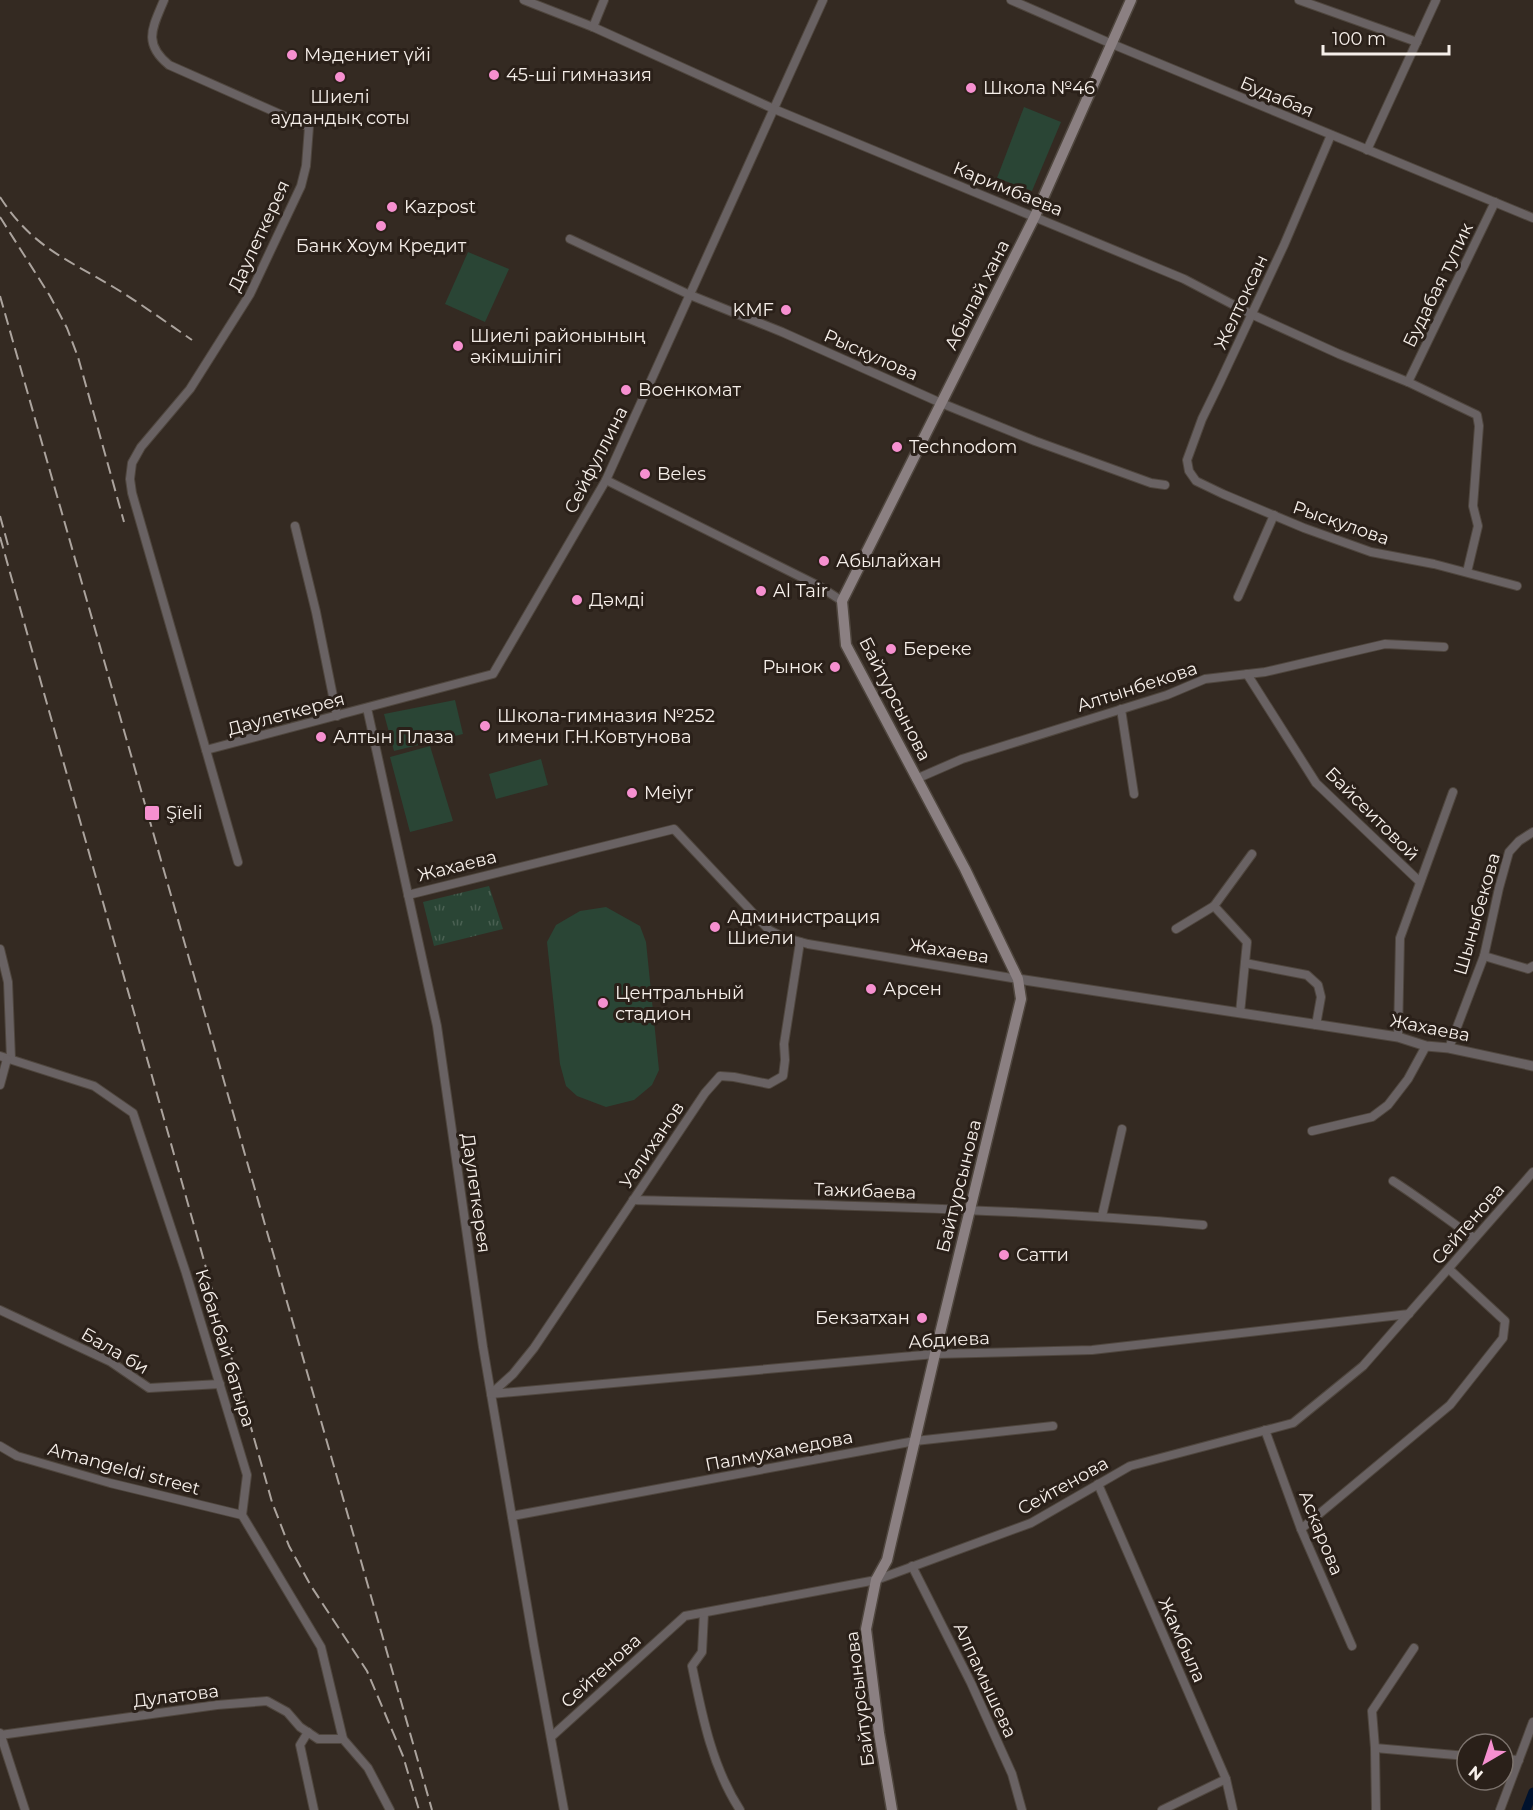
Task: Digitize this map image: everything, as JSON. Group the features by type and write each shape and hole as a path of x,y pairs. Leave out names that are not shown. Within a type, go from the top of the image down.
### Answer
{"main road":[{"name":"Абылай хана","path":"842,601 1035,216 1131,0"},
{"name":"Байтурсынова","path":"842,601 846,645 965,869 1018,979 1021,999 887,1560 876,1580 866,1629 879,1733 892,1810"}],"street":[{"name":"Даулеткерея","path":"164,0 151,37 154,50 169,65 309,127 306,166 301,186 250,294 190,389 141,447 132,463 130,479 132,493 206,750 367,708 437,1026 491,1394 564,1810"},
{"name":"Каримбаева","path":"524,0 593,27 774,109 1184,279 1251,314 1408,382 1477,415 1479,426 1473,506 1478,526 1467,572"},
{"path":"593,27 604,0"},
{"name":"Сейфуллина","path":"367,708 493,674 606,480 823,0"},
{"name":"Будабая","path":"1011,0 1533,218"},
{"path":"1299,0 1417,42"},
{"path":"1367,150 1436,0"},
{"name":"Желтоксан","path":"1196,481 1189,471 1187,460 1202,419 1331,135"},
{"name":"Будабая тупик","path":"1408,382 1495,202"},
{"name":"Рыскулова","path":"570,239 690,295 782,332 941,403 1035,441 1151,483 1165,485"},
{"path":"606,480 819,586 842,601"},
{"name":"Рыскулова","path":"1196,481 1274,515 1371,552 1434,564 1517,586"},
{"path":"1238,597 1274,515"},
{"path":"295,526 316,612 337,716"},
{"name":"Алтынбекова","path":"916,779 962,759 1167,695 1204,679 1265,672 1385,644 1444,647"},
{"name":"Байсеитовой","path":"1247,675 1316,783 1420,882"},
{"path":"1121,709 1134,794"},
{"path":"206,750 238,862"},
{"name":"Байсеитовой","path":"1398,1037 1400,938 1453,792"},
{"name":"Жахаева","path":"408,895 674,829 769,930 800,942 1018,979 1398,1037 1426,1046 1449,1048 1533,1066"},
{"name":"Шыныбекова","path":"1449,1048 1484,956 1509,852 1519,841 1533,832"},
{"path":"1176,929 1214,906 1252,854"},
{"path":"1214,906 1247,942 1240,1013"},
{"name":"Уалиханов","path":"491,1394 513,1374 534,1348 705,1093 720,1076 769,1084 783,1076 784,1044 800,942"},
{"path":"0,949 8,982 6,1058 0,1085"},
{"path":"1484,956 1528,969 1533,966"},
{"path":"1245,963 1308,975 1318,985 1321,997 1316,1025"},
{"path":"1312,1131 1372,1117 1388,1105 1408,1079 1426,1046"},
{"name":"Кабанбай батыра","path":"6,1058 94,1086 133,1113 186,1273 247,1474 242,1515"},
{"path":"1102,1216 1122,1129"},
{"name":"Сейтенова","path":"550,1737 685,1616 876,1580 1031,1522 1130,1466 1293,1423 1363,1366 1533,1172"},
{"path":"1393,1181 1474,1238"},
{"name":"Тажибаева","path":"633,1200 970,1210 1102,1216 1203,1225"},
{"path":"1302,1529 1450,1405 1503,1338 1505,1321 1449,1269"},
{"name":"Бала би","path":"0,1310 111,1362 149,1388 220,1384"},
{"name":"Абдиева","path":"491,1394 935,1354 1092,1350 1408,1314"},
{"name":"Палмухамедова","path":"512,1516 915,1441 1053,1426"},
{"name":"Аскарова","path":"1265,1430 1302,1529 1352,1646"},
{"name":"Amangeldi street","path":"0,1446 16,1456 110,1483 242,1515"},
{"name":"Жамбыла","path":"1098,1484 1226,1779 1233,1810"},
{"path":"242,1515 321,1647 343,1738 368,1768 390,1810"},
{"name":"Алпамышева","path":"912,1566 971,1683 1012,1774 1022,1810"},
{"path":"704,1613 702,1652 692,1666 706,1729 727,1790 740,1810"},
{"path":"1376,1810 1376,1748 1372,1711 1414,1648"},
{"name":"Дулатова","path":"0,1735 217,1705 267,1701 287,1712 308,1732"},
{"path":"1500,1810 1533,1722"},
{"path":"314,1810 300,1745 308,1732 318,1739 343,1738"},
{"path":"0,1735 25,1810"},
{"path":"1376,1748 1455,1755"},
{"path":"1515,1760 1519,1760"},
{"path":"1162,1810 1226,1779"}],"green space":[{"path":"1024,107 1061,122 1032,191 997,178"},
{"path":"468,252 509,269 485,322 445,304"},
{"path":"455,700 463,734 394,751 384,714"},
{"path":"430,746 453,821 410,832 390,757"},
{"path":"541,759 548,785 496,799 489,774"},
{"path":"489,886 503,929 434,946 423,902"},
{"name":"Центральный стадион","path":"606,907 640,926 646,942 659,1070 652,1085 634,1100 606,1107 577,1096 566,1086 560,1064 547,942 556,925 580,911"}],"waterway":[{"path":"1526,1810 1533,1792"}],"railway":[{"path":"0,197 12,214 38,240 66,260 125,294 192,340"},
{"path":"0,217 50,296 67,328 78,357 124,522"},
{"path":"0,296 432,1810"},
{"path":"0,516 8,545"},
{"path":"0,537 272,1502 289,1546 311,1586 367,1671 403,1756 419,1810"}],"place":[{"name":"Мәдениет үйі","path":"292,55"},
{"name":"45-ші гимназия","path":"494,75"},
{"name":"Шиелі аудандық соты","path":"340,77"},
{"name":"Школа №46","path":"971,88"},
{"name":"Kazpost","path":"392,207"},
{"name":"Банк Хоум Кредит","path":"381,226"},
{"name":"KMF","path":"786,310"},
{"name":"Шиелі районының әкімшілігі","path":"458,346"},
{"name":"Военкомат","path":"626,390"},
{"name":"Technodom","path":"897,447"},
{"name":"Beles","path":"645,474"},
{"name":"Абылайхан","path":"824,561"},
{"name":"Al Tair","path":"761,591"},
{"name":"Дәмді","path":"577,600"},
{"name":"Береке","path":"891,649"},
{"name":"Рынок","path":"835,667"},
{"name":"Школа-гимназия №252 имени Г.Н.Ковтунова","path":"485,726"},
{"name":"Алтын Плаза","path":"321,737"},
{"name":"Meiyr","path":"632,793"},
{"name":"Şïeli","path":"152,813"},
{"name":"Администрация Шиели","path":"715,927"},
{"name":"Арсен","path":"871,989"},
{"name":"Центральный стадион","path":"603,1003"},
{"name":"Сатти","path":"1004,1255"},
{"name":"Бекзатхан","path":"922,1318"}]}
